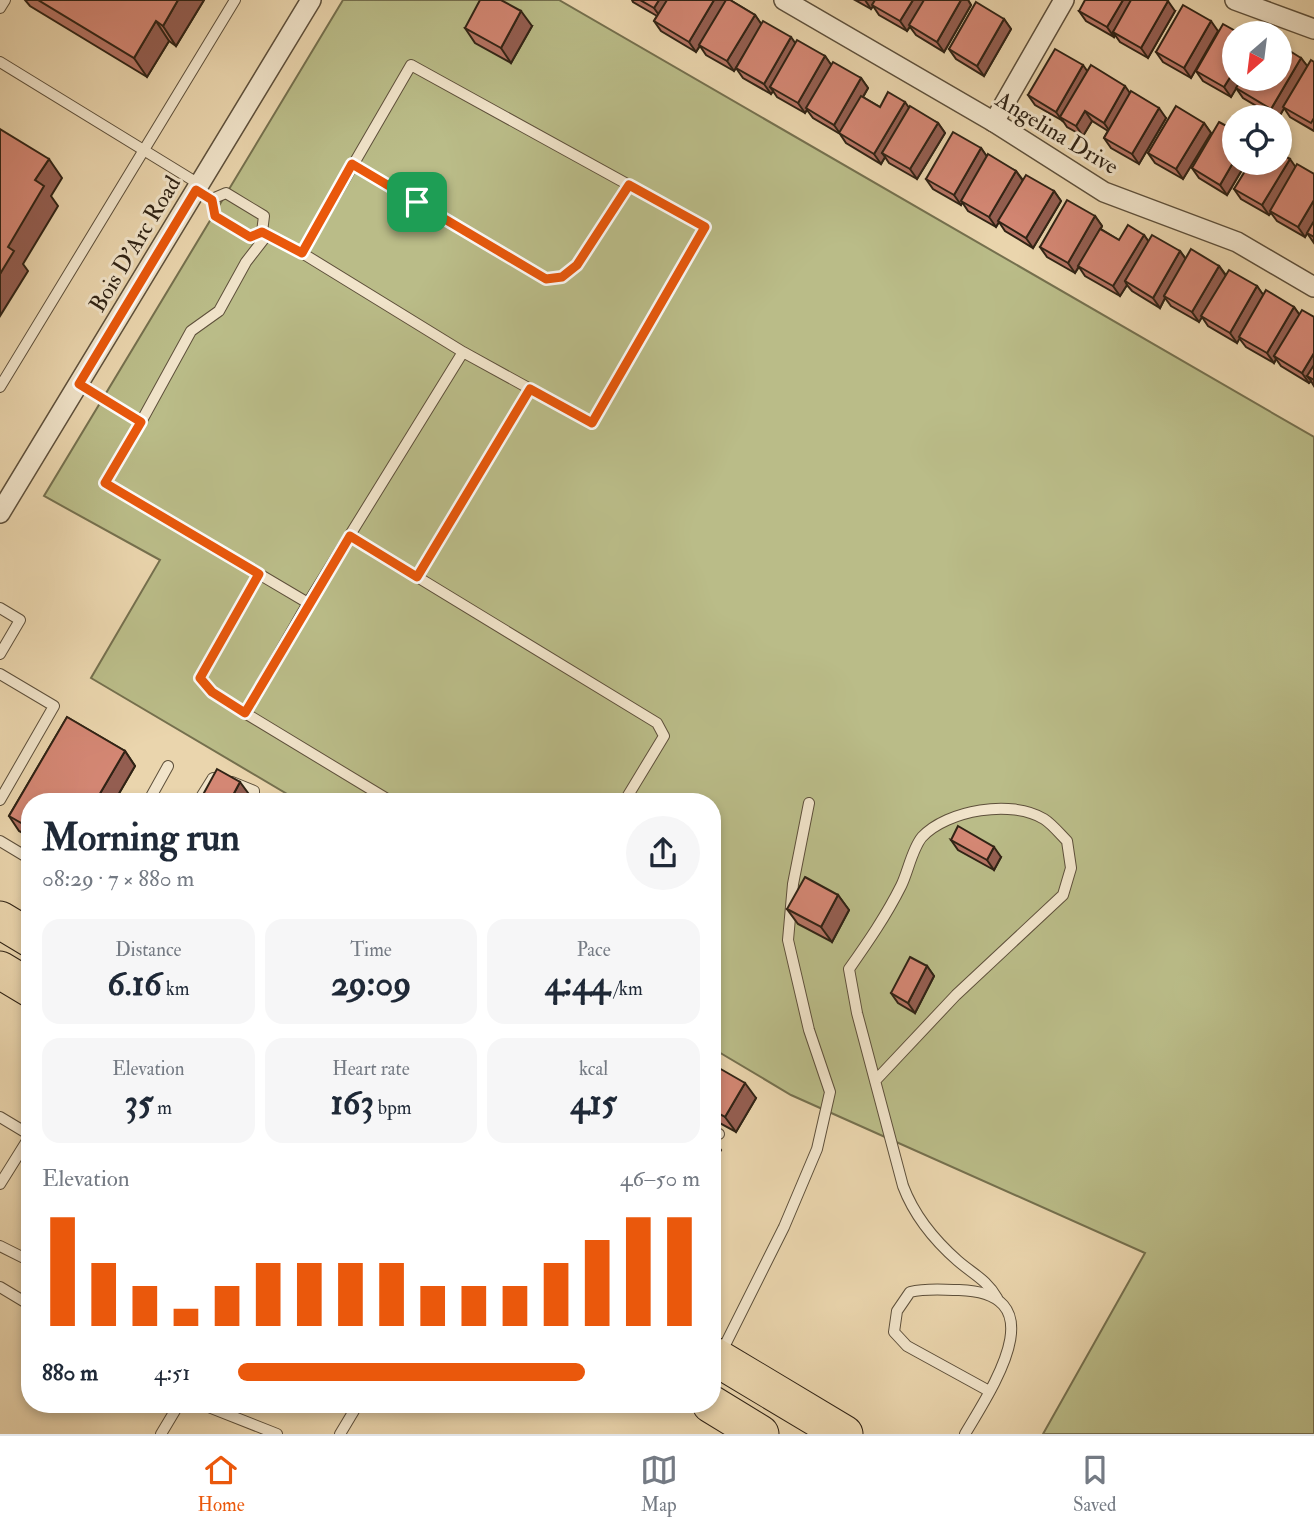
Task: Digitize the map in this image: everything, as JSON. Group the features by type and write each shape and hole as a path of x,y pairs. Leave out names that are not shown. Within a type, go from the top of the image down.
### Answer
{"highway":[{"path":"0,920 21,933"},
{"path":"0,943 21,956"},
{"path":"0,970 21,983"},
{"path":"721,1360 844,1434"},
{"path":"721,1410 760,1434"}],"street":[{"name":"Bois D'Arc Road","path":"0,513 203,191 311,0"},
{"name":"Angelina Drive","path":"784,0 994,122 1104,192 1237,242 1314,287"},
{"path":"994,122 1064,0"},
{"path":"1235,0 1314,29"}],"lane":[{"path":"0,8 5,0"},
{"path":"0,387 235,0"},
{"path":"0,62 143,149 203,191 215,216 250,237 265,234 302,253 463,352 592,423 705,227 411,65 302,253"},
{"path":"352,164 546,279 562,277 577,265 629,185"},
{"path":"203,191 226,193 264,216 265,234 219,311 191,331 105,483 308,603"},
{"path":"245,713 308,603 463,352"},
{"path":"79,384 141,422"},
{"path":"417,577 530,389"},
{"path":"350,536 657,723 664,736 629,793"},
{"path":"259,574 200,678 212,692 377,793"},
{"path":"0,608 20,620 0,654"},
{"path":"0,674 54,706 0,800"},
{"path":"153,793 168,766"},
{"path":"203,793 215,774 254,793"},
{"path":"721,1345 784,1227 817,1149 830,1092 809,1030 788,940 793,884 809,803"},
{"path":"875,1081 956,995 1063,895 1071,868 1068,841 1043,818 1018,811 980,810 951,816 921,838 902,884 878,928 849,969 875,1081 911,1205 935,1238 959,1262 990,1284 997,1298 1010,1313 1013,1328 1005,1358 965,1434"},
{"path":"0,841 21,854"},
{"path":"0,1117 21,1130"},
{"path":"0,1184 21,1150"},
{"path":"0,1246 5,1245 21,1255"},
{"path":"0,1287 21,1300"},
{"path":"989,1391 907,1346 894,1332 897,1311 910,1292 928,1288 978,1291 997,1298"},
{"path":"161,1434 173,1413"},
{"path":"224,1413 277,1434"},
{"path":"340,1434 353,1413"}],"green space":[{"path":"343,0 559,0 1314,437 1314,1434 1043,1434 1145,1253 791,1095 721,1053 721,793 285,793 91,678 160,560 44,496"}],"building":[{"path":"38,0 178,0 163,26 156,21 134,58"},
{"path":"480,0 501,0 521,11 501,48 465,28"},
{"path":"640,0 659,0 654,8"},
{"path":"667,0 714,0 689,42 654,21"},
{"path":"726,0 755,15 727,61 699,45"},
{"path":"875,0 913,0 900,21 872,5"},
{"path":"924,0 961,0 937,42 909,25"},
{"path":"1085,0 1123,0 1107,27 1079,11"},
{"path":"1131,0 1168,1 1141,48 1113,32"},
{"path":"976,2 1004,19 977,66 949,49"},
{"path":"1183,5 1211,21 1184,68 1156,52"},
{"path":"763,21 791,37 764,84 736,68"},
{"path":"1222,26 1222,86 1196,71"},
{"path":"797,40 825,56 798,103 770,87"},
{"path":"1055,49 1083,65 1056,112 1028,95"},
{"path":"1292,52 1301,58 1292,73"},
{"path":"1311,60 1314,62 1314,118 1311,123 1292,112 1292,105 1284,105"},
{"path":"833,62 861,78 834,125 806,108"},
{"path":"1091,65 1125,86 1104,123 1085,111 1076,126 1060,117"},
{"path":"1131,91 1159,108 1132,154 1104,138"},
{"path":"1241,91 1282,91 1273,105 1264,105"},
{"path":"888,92 905,102 874,154 839,133 861,96 880,107"},
{"path":"910,106 938,123 910,169 882,153"},
{"path":"1176,106 1204,123 1176,169 1148,153"},
{"path":"1219,122 1222,124 1222,175 1226,175 1220,185 1192,168"},
{"path":"0,129 49,159 35,180 44,186 8,247 14,251 0,274"},
{"path":"953,132 981,148 954,195 926,179"},
{"path":"988,154 1016,171 989,217 961,201"},
{"path":"1297,164 1314,174 1314,200 1298,227 1270,211"},
{"path":"1026,175 1054,191 1026,238 998,221"},
{"path":"1243,175 1280,175 1262,205 1234,189"},
{"path":"1067,200 1095,216 1068,263 1040,247"},
{"path":"1314,221 1314,237 1307,233"},
{"path":"1128,225 1144,235 1113,286 1078,266 1100,229 1119,240"},
{"path":"1152,235 1180,251 1153,298 1125,281"},
{"path":"1191,249 1219,266 1192,312 1164,296"},
{"path":"1229,270 1257,286 1230,333 1201,316"},
{"path":"1266,290 1294,307 1267,353 1239,337"},
{"path":"1302,310 1314,317 1314,353 1302,373 1274,356"},
{"path":"1314,365 1314,380 1307,376"},
{"path":"67,717 125,751 100,793 22,793"},
{"path":"217,769 240,782 234,793 204,793"},
{"path":"21,796 21,823 9,816"},
{"path":"958,826 994,847 987,860 951,840"},
{"path":"805,877 838,895 821,927 787,909"},
{"path":"910,957 927,966 908,1003 891,993"},
{"path":"721,1069 745,1083 725,1117 721,1115"}],"route":[{"path":"352,164 417,202 546,279 562,277 577,265 629,185 705,227 592,423 530,389 417,577 350,536 245,713 212,692 200,678 259,574 105,483 141,422 79,384 196,190 212,200 215,216 250,237 262,232 302,253 352,164"}]}
